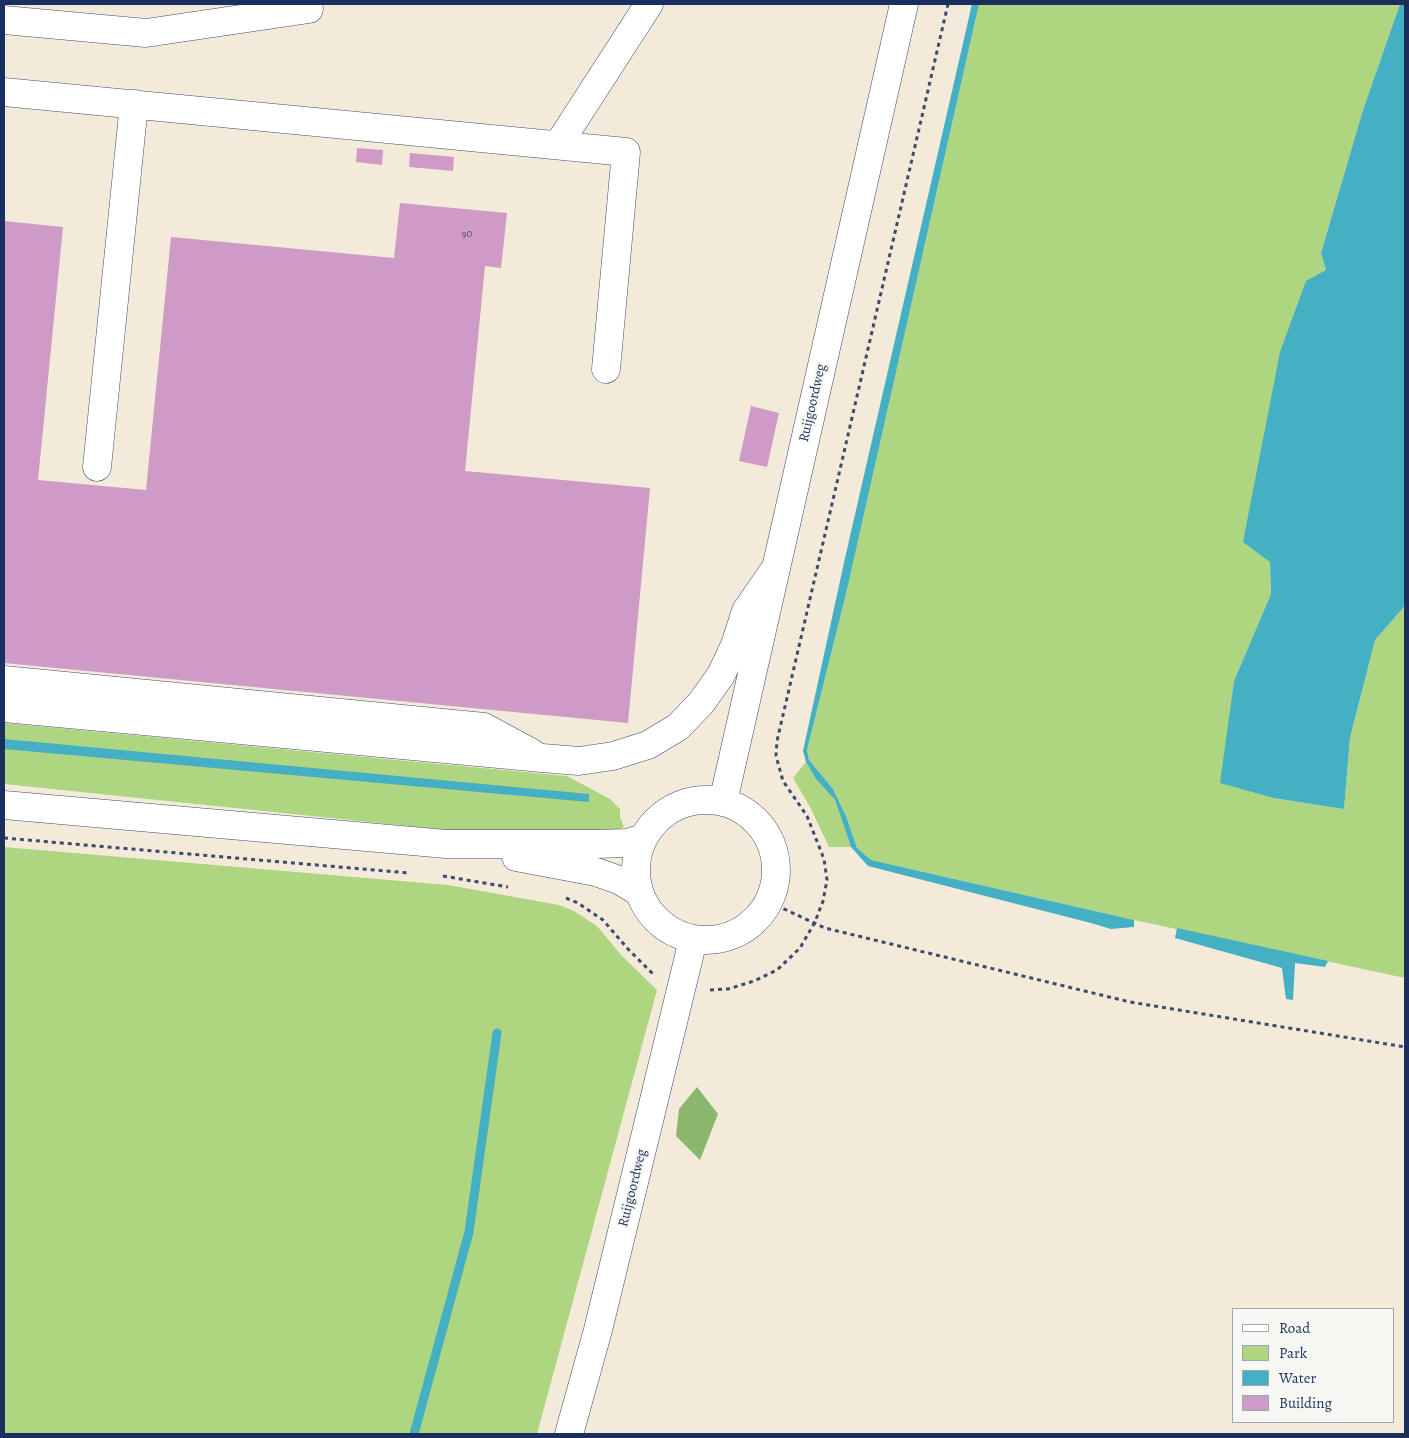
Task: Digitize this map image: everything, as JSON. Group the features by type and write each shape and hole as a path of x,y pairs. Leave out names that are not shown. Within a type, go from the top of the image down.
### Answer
{"street":[{"path":"4,20 146,33 310,9 308,4"},
{"path":"558,145 650,4"},
{"path":"628,36 670,4"},
{"name":"Ruijgoordweg","path":"723,802 904,4"},
{"path":"4,92 626,152 606,368"},
{"path":"97,467 134,104"},
{"path":"4,708 579,761 613,756 648,745 678,728 700,703 720,675 735,644 746,611 775,569"},
{"path":"4,680 484,727 542,758"},
{"path":"704,800 723,802 740,808 754,818 766,833 774,849 777,867 776,885 769,902 759,917 746,929 729,937 711,941 693,940 676,934 660,924 648,909 639,892 636,874 637,856 643,838 654,822 669,810 686,803 704,800"},
{"path":"4,805 446,844 596,844 627,843 643,838"},
{"path":"446,844 596,872 618,880 639,892"},
{"name":"Ruijgoordweg","path":"569,1434 600,1320 693,940"}],"path":[{"path":"561,896 578,903 603,920 628,949 658,978 701,991 728,989 754,982 777,970 800,948 815,922 827,880 824,858 807,816 783,781 776,756 778,741 948,4"},
{"path":"4,838 409,873"},
{"path":"439,875 514,888"},
{"path":"769,902 825,928 1130,1002 1405,1047"}],"green space":[{"path":"979,4 1400,4 1363,110 1321,253 1326,270 1270,562 1271,594 1234,681 1221,783 1273,798 1344,809 1350,738 1375,640 1403,608 1405,600 1405,978 1134,920 871,860 857,848 846,816 833,789 809,760 807,750 846,594"},
{"path":"4,723 567,776 610,799 620,809 620,817 624,827 609,834 456,831 4,784"},
{"path":"806,762 816,779 835,800 851,847 829,847 810,807 793,778"},
{"path":"4,847 448,885 559,905 574,911 597,926 621,955 657,990 537,1434 4,1434"},
{"path":"697,1087 718,1114 700,1160 676,1136 679,1109"}],"water":[{"path":"972,4 979,4 846,594 807,750 809,760 833,789 846,816 857,848 871,860 1134,920 1134,927 1111,929 868,866 851,847 835,800 816,779 806,762 803,751 845,558"},
{"path":"1400,4 1405,4 1405,600 1403,608 1375,640 1350,738 1344,809 1273,798 1220,783 1234,681 1271,594 1270,562 1243,542 1280,352 1306,281 1326,270 1321,253 1363,110"},
{"path":"4,739 589,794 589,802 4,749"},
{"path":"1177,928 1328,961 1325,967 1295,963 1293,1000 1286,999 1282,968 1175,938"}],"building":[{"path":"357,148 383,150 382,165 356,162"},
{"path":"410,153 454,157 453,171 409,167"},
{"path":"400,203 507,213 501,268 485,266 465,471 650,488 628,723 4,663 4,221 63,227 38,480 146,490 171,237 394,258"},
{"path":"751,406 779,413 767,467 739,461"}],"waterway":[{"path":"414,1434 469,1232 497,1033"}]}
